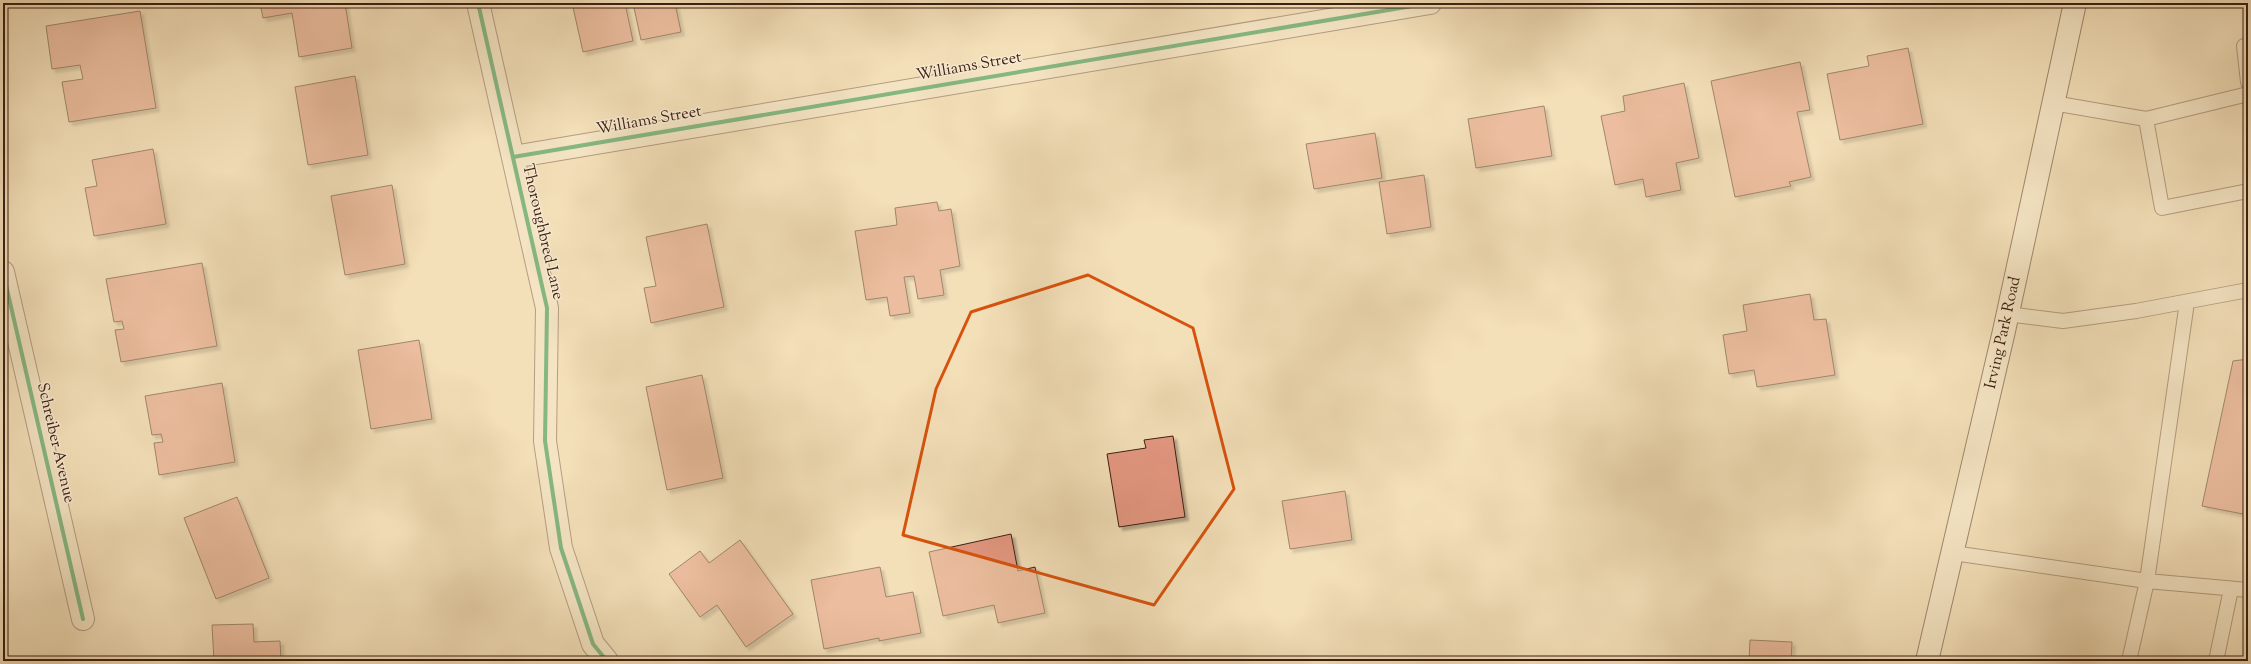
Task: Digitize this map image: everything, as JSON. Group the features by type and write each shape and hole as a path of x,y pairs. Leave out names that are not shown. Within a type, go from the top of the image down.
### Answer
{"street":[{"name":"Thoroughbred Lane","path":"478,3 547,308 545,441 561,548 593,644 607,661"},
{"name":"Williams Street","path":"513,157 1388,6 1430,3"},
{"name":"Irving Park Road","path":"1927,661 2007,314 2075,3"},
{"name":"Schreiber Avenue","path":"3,272 83,619"}],"lane":[{"path":"2248,45 2244,46 2248,82"},
{"path":"2053,103 2146,119 2248,94"},
{"path":"2146,119 2162,208 2248,191"},
{"path":"2007,314 2063,321 2187,302 2248,290"},
{"path":"2128,661 2147,581 2187,302"},
{"path":"1953,553 2147,581 2248,590"},
{"path":"2216,661 2231,589"}],"highlighted area":[{"path":"1088,275 1193,328 1234,489 1154,605 1058,576 903,535 936,389 971,312"}],"building":[{"path":"260,3 345,3 352,48 299,57 292,13 263,18"},
{"path":"572,3 625,3 633,41 583,52"},
{"path":"633,3 675,3 681,32 641,40"},
{"path":"140,11 156,108 69,122 62,82 83,79 80,65 52,69 46,26"},
{"path":"1908,48 1923,124 1840,140 1827,74 1869,66 1867,56"},
{"path":"1800,62 1810,110 1797,112 1811,177 1789,182 1791,186 1735,197 1711,81"},
{"path":"355,76 368,155 308,165 295,87"},
{"path":"1684,83 1699,158 1676,163 1681,190 1646,197 1643,179 1615,185 1601,116 1625,111 1623,96"},
{"path":"1544,106 1552,156 1476,168 1468,119"},
{"path":"1375,133 1382,178 1314,189 1306,144"},
{"path":"153,149 166,224 94,236 85,188 97,186 92,160"},
{"path":"1424,175 1431,227 1387,234 1379,182"},
{"path":"392,185 405,264 345,275 331,196"},
{"path":"937,202 939,211 951,209 960,266 940,270 944,295 918,299 914,276 904,277 910,313 890,316 887,297 866,300 855,231 897,225 895,208"},
{"path":"707,224 724,307 651,323 644,288 656,286 646,237"},
{"path":"202,263 217,346 121,362 115,330 124,329 122,321 114,322 106,279"},
{"path":"1810,294 1814,320 1826,319 1835,375 1757,387 1754,370 1729,374 1723,335 1747,331 1743,305"},
{"path":"419,340 432,419 371,429 358,350"},
{"path":"2248,359 2248,515 2202,506 2233,361"},
{"path":"702,375 723,478 667,490 646,387"},
{"path":"222,383 235,462 159,475 154,443 163,442 161,434 152,435 145,396"},
{"path":"1173,436 1185,517 1119,527 1107,454 1146,448 1144,440"},
{"path":"1345,491 1352,540 1290,549 1282,501"},
{"path":"237,497 269,578 216,599 184,518"},
{"path":"1011,534 1018,571 1035,567 1045,613 998,623 994,605 943,616 929,552"},
{"path":"740,540 793,614 746,647 717,605 700,617 669,574 700,551 709,563"},
{"path":"880,567 886,597 913,592 921,633 879,641 879,638 824,649 811,580"},
{"path":"253,624 254,642 280,641 281,661 214,661 212,625"},
{"path":"1750,640 1792,642 1791,661 1749,661"}],"cycle path":[{"path":"478,3 547,308 545,441 561,548 593,644 607,661"},
{"path":"513,157 1430,3"},
{"path":"3,272 83,619"}]}
